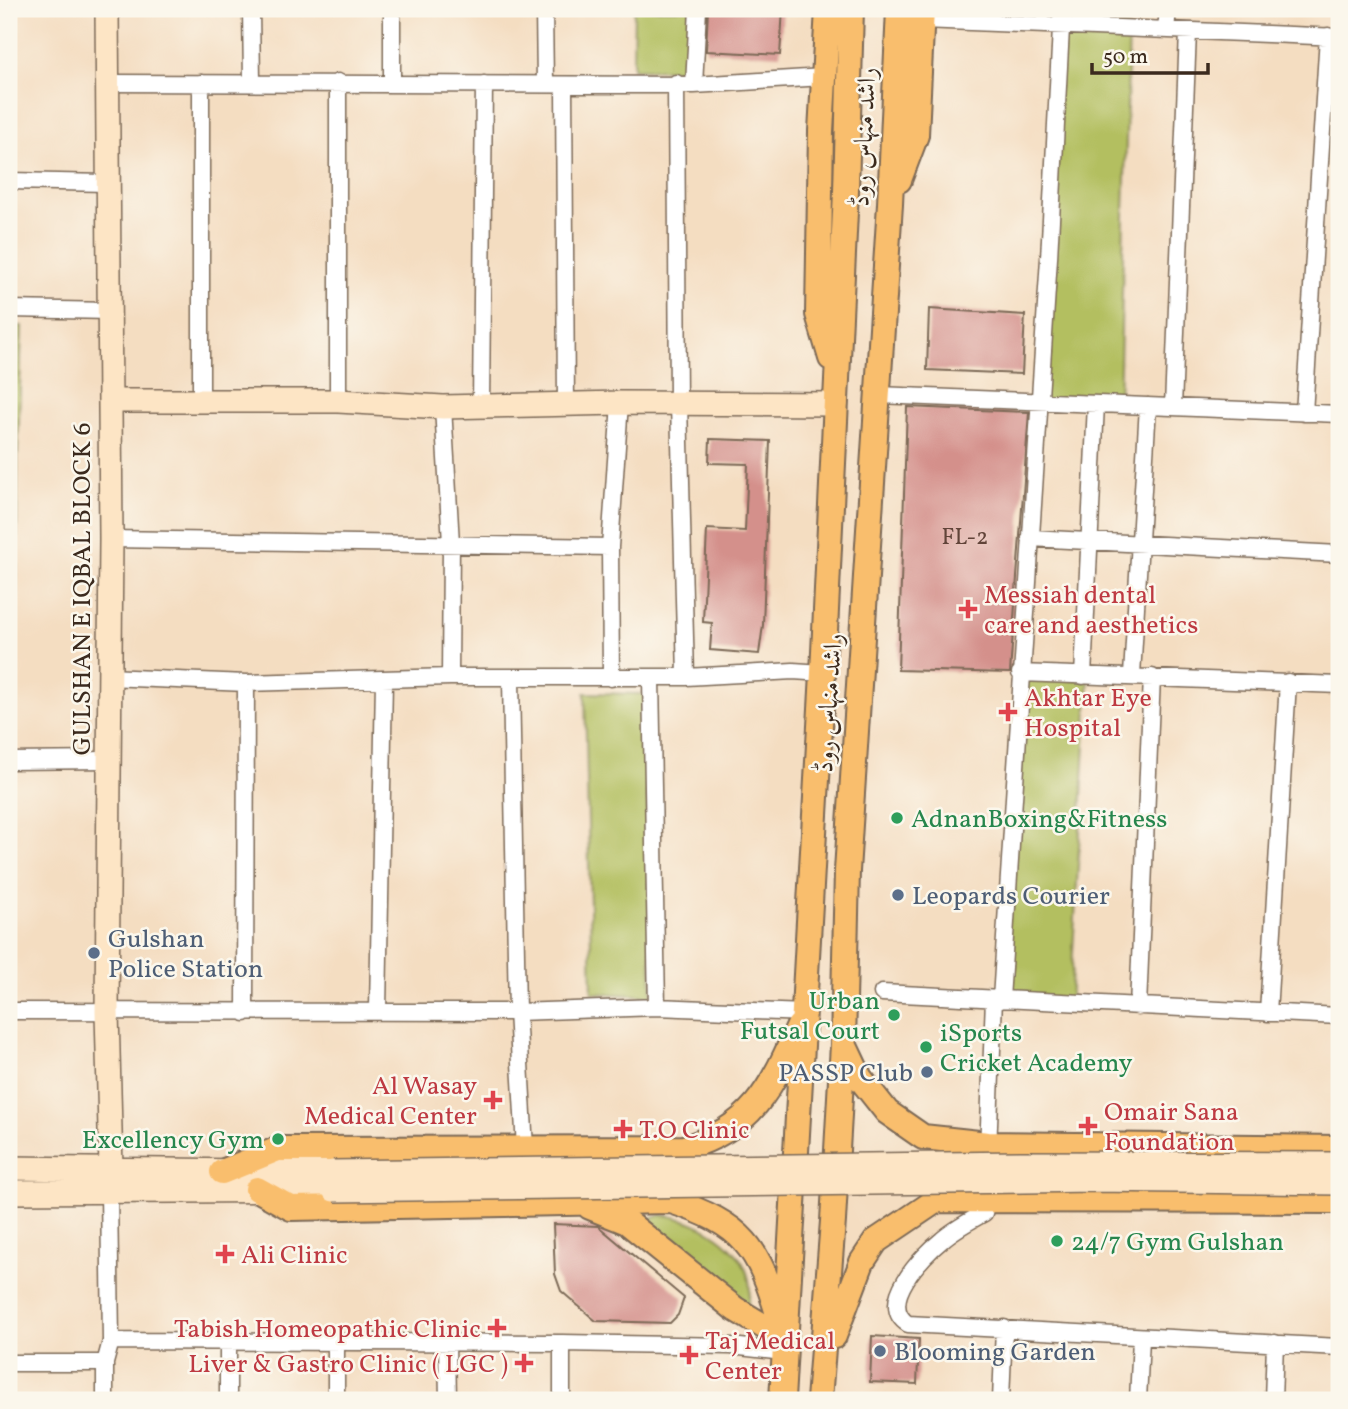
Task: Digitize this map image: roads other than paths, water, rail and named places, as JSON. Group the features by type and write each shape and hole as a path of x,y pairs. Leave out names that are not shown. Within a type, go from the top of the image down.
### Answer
{"main road":[{"name":"GULSHAN E IQBAL BLOCK 6","path":"107,9 107,183 111,311 107,760 110,1180"},
{"path":"110,401 338,401 443,407 566,406 620,402 678,403 836,391 818,314 828,9"},
{"name":"راشد منہاس روڈ","path":"819,1400 843,1044 847,871 890,204 910,16"},
{"name":"راشد منہاس روڈ","path":"782,1400 823,673 846,191 850,17"},
{"path":"222,1171 278,1149 684,1148 726,1132 762,1101 805,1013"},
{"path":"843,1044 860,1078 887,1112 923,1136 988,1144 1339,1148"},
{"path":"9,1168 110,1180 257,1189 334,1181 1020,1163 1339,1164"},
{"path":"9,1192 222,1171 334,1181 1094,1180 1339,1183"},
{"path":"257,1189 291,1208 671,1201 711,1214 738,1233 762,1265 785,1345"},
{"path":"822,1371 862,1262 876,1241 937,1200 1339,1201"},
{"path":"576,1202 627,1222 785,1345"}],"street":[{"path":"251,9 251,82"},
{"path":"392,9 392,83"},
{"path":"544,9 545,83"},
{"path":"694,85 698,9"},
{"path":"1062,9 1039,402 988,1144 988,1201 984,1213 942,1240 914,1271 897,1294 896,1310 899,1319 908,1324 1339,1348"},
{"path":"1166,30 1168,9"},
{"path":"910,16 1062,26 1334,37 1304,413"},
{"path":"1173,407 1188,32"},
{"path":"107,83 694,85 824,77"},
{"path":"338,82 338,401"},
{"path":"201,83 201,400"},
{"path":"676,83 678,403 685,677"},
{"path":"481,407 484,84"},
{"path":"564,85 566,406"},
{"path":"9,181 107,183"},
{"path":"9,309 111,311"},
{"path":"878,396 1339,414"},
{"path":"611,678 610,547 620,402"},
{"path":"1083,676 1096,404"},
{"path":"1132,675 1148,406"},
{"path":"443,407 451,543 450,677"},
{"path":"1030,538 1339,554"},
{"path":"111,539 610,547"},
{"path":"108,677 246,683 450,677 651,678 793,671 823,673"},
{"path":"1020,673 1132,675 1339,685"},
{"path":"1138,1007 1152,677"},
{"path":"651,678 657,1007"},
{"path":"511,679 517,1012 525,1148"},
{"path":"378,1010 384,680"},
{"path":"1268,1013 1288,682"},
{"path":"245,1013 246,683"},
{"path":"9,761 107,760"},
{"path":"882,993 1339,1016"},
{"path":"9,1011 517,1012 657,1007 805,1013"},
{"path":"105,1400 105,1363 111,1341 110,1180"},
{"path":"1001,1400 1004,1328"},
{"path":"1138,1400 1141,1338"},
{"path":"111,1341 785,1345"},
{"path":"228,1341 228,1400"},
{"path":"336,1341 336,1400"},
{"path":"562,1343 562,1400"},
{"path":"1273,1400 1275,1343"},
{"path":"447,1344 448,1400"},
{"path":"9,1363 105,1363"}],"place":[{"name":"Messiah dental care and aesthetics","path":"968,609"},
{"name":"Akhtar Eye Hospital","path":"1008,712"},
{"name":"AdnanBoxing&Fitness","path":"897,818"},
{"name":"Leopards Courier","path":"898,895"},
{"name":"Gulshan Police Station","path":"94,953"},
{"name":"Urban Futsal Court","path":"894,1015"},
{"name":"iSports Cricket Academy","path":"926,1047"},
{"name":"PASSP Club","path":"927,1072"},
{"name":"Al Wasay Medical Center","path":"493,1100"},
{"name":"Omair Sana Foundation","path":"1088,1126"},
{"name":"T.O Clinic","path":"623,1129"},
{"name":"Excellency Gym","path":"278,1139"},
{"name":"24/7 Gym Gulshan","path":"1057,1241"},
{"name":"Ali Clinic","path":"225,1254"},
{"name":"Tabish Homeopathic Clinic","path":"497,1328"},
{"name":"Blooming Garden","path":"880,1351"},
{"name":"Taj Medical Center","path":"689,1355"},
{"name":"Liver & Gastro Clinic ( LGC )","path":"524,1363"}]}
